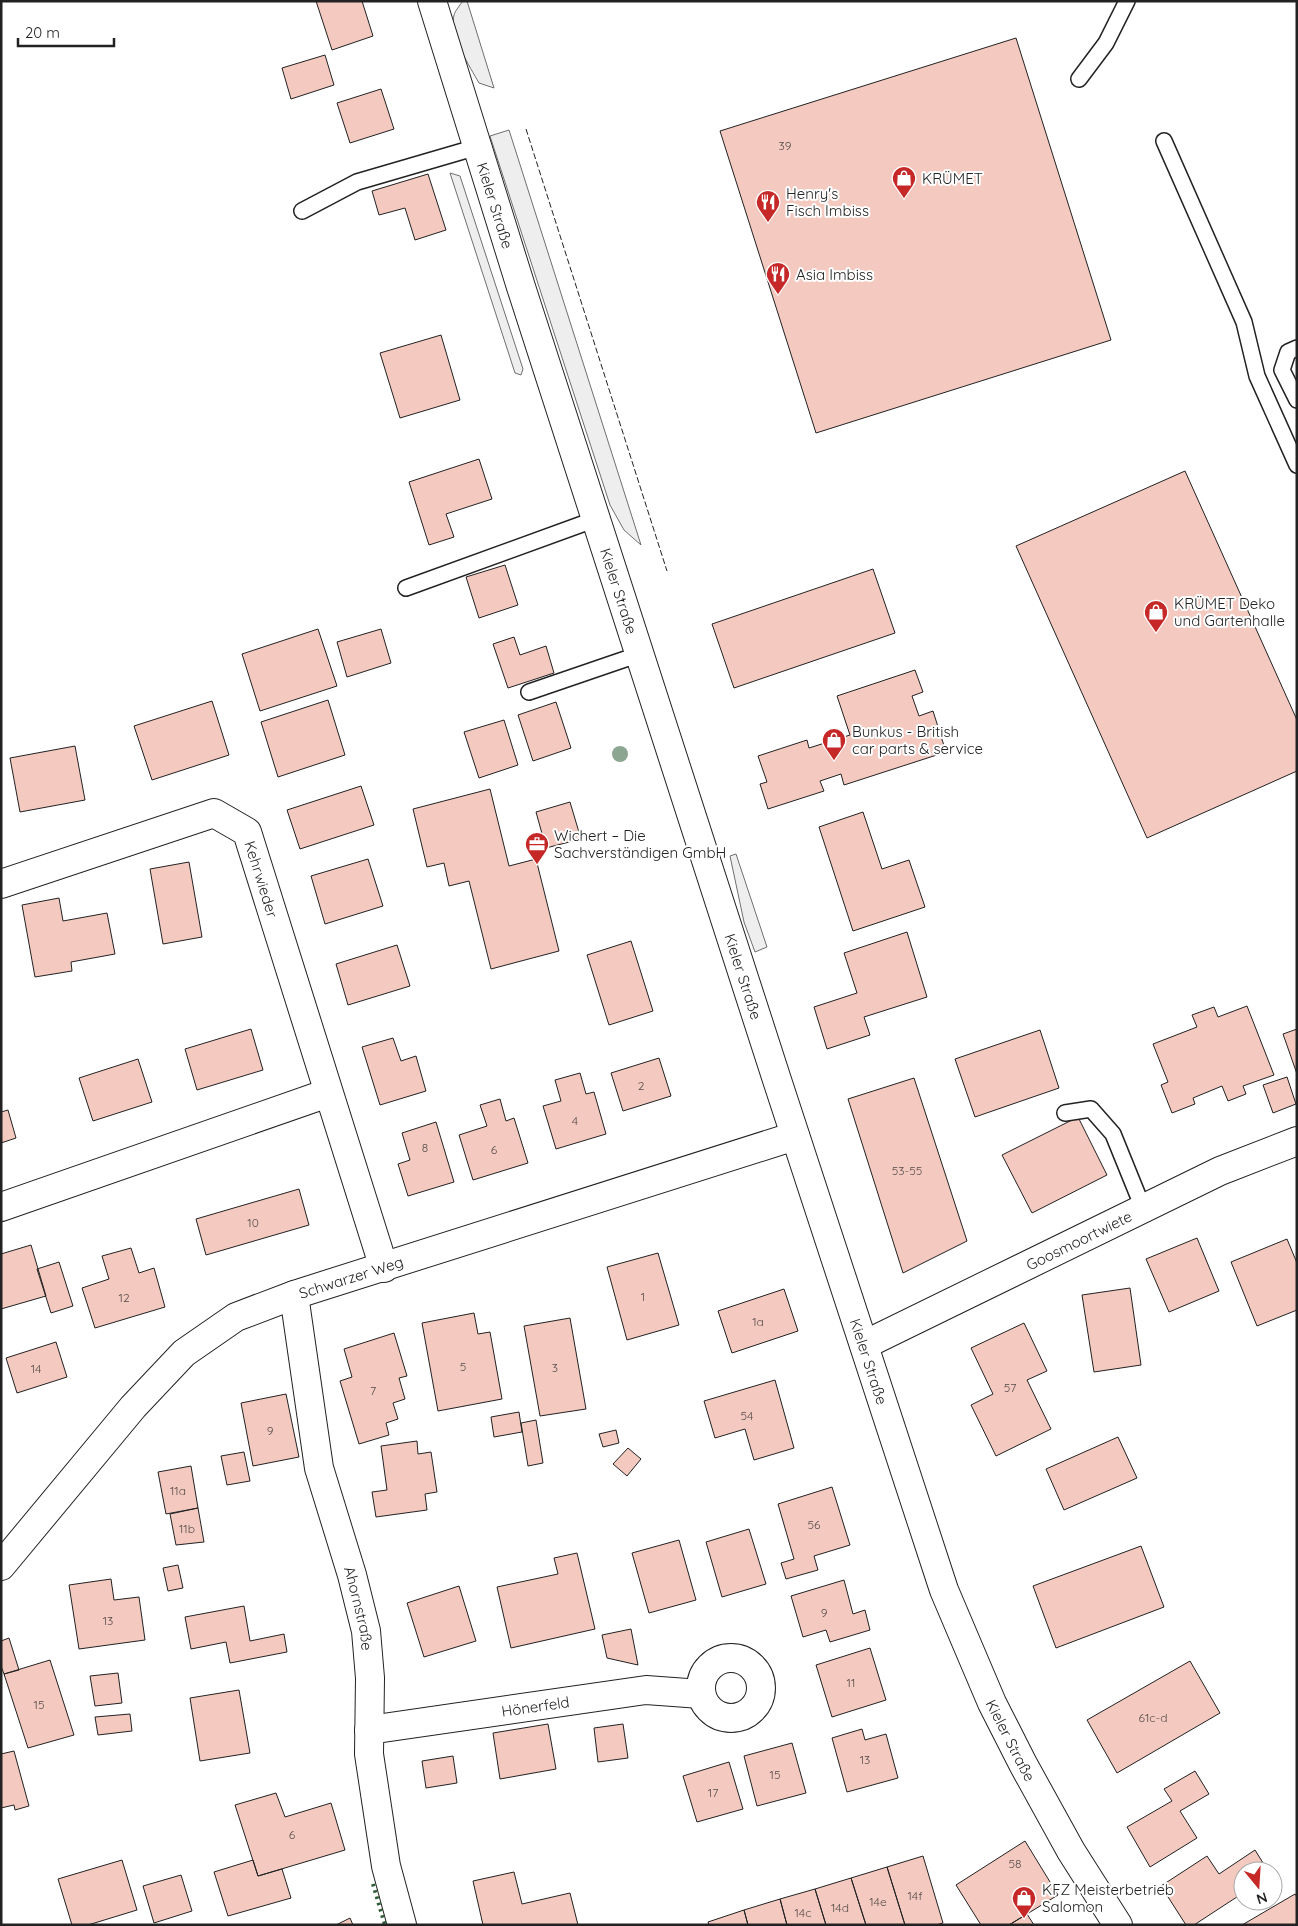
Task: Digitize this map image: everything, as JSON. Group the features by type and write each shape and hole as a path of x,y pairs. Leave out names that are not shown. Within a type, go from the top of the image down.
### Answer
{"street":[{"name":"Kieler Straße","path":"432,1 596,519 944,1590 992,1704 1023,1764 1067,1843 1118,1925"},
{"name":"Kehrwieder","path":"1,884 214,813 247,832 384,1268"},
{"path":"1,1207 328,1093"},
{"name":"Schwarzer Weg","path":"1,1566 133,1407 184,1353 236,1317 294,1295 795,1136"},
{"name":"Goosmoortwiete","path":"864,1345 1220,1170 1297,1141"},
{"name":"Ahornstraße","path":"294,1295 318,1468 352,1575 366,1631 370,1678 369,1754 386,1866 402,1925"},
{"name":"Hönerfeld","path":"369,1730 646,1690 701,1694"}],"lane":[{"path":"1079,79 1106,43 1127,1"},
{"path":"1164,141 1244,322 1257,376 1297,465"},
{"path":"302,211 357,182 477,146"},
{"path":"1297,348 1288,352 1282,370 1297,400"},
{"path":"406,588 596,519"},
{"path":"530,692 640,654"},
{"path":"1066,1112 1091,1109 1113,1134 1143,1208"}],"shaded area":[{"path":"463,1 467,1 494,88 479,83 457,41 453,23 454,15"},
{"path":"509,130 641,545 624,530 610,505 490,136"},
{"path":"450,173 460,176 523,369 521,375 515,373"},
{"path":"736,854 767,947 755,952 744,922 730,856"}],"building":[{"path":"316,1 362,1 373,36 332,50"},
{"name":"KRÜMET","path":"1016,38 1111,340 816,433 720,131"},
{"path":"325,55 334,85 291,99 282,68"},
{"path":"381,89 394,129 350,143 337,103"},
{"path":"428,174 446,230 415,240 405,208 379,215 372,191"},
{"path":"441,335 460,400 400,418 380,353"},
{"path":"479,459 492,499 446,514 454,537 429,545 409,482"},
{"name":"KRÜMET Deko und Gartenhalle","path":"1185,471 1297,720 1297,771 1147,838 1016,546"},
{"path":"505,565 518,605 479,618 466,577"},
{"path":"873,569 895,633 734,688 712,624"},
{"path":"318,629 337,686 260,711 242,654"},
{"path":"381,629 391,663 347,677 337,642"},
{"path":"514,637 520,655 546,646 554,673 508,688 493,644"},
{"path":"915,670 923,692 912,696 919,716 933,711 946,752 844,785 841,774 820,781 824,791 768,809 760,784 767,782 758,756 807,740 809,748 850,735 837,696"},
{"path":"328,700 345,755 278,777 261,722"},
{"path":"212,701 229,755 152,780 134,726"},
{"path":"556,702 571,748 533,761 518,715"},
{"path":"504,720 518,765 479,778 464,732"},
{"path":"75,746 85,800 20,812 10,758"},
{"path":"361,786 374,825 300,849 287,810"},
{"path":"490,789 509,866 536,859 559,951 491,969 469,881 449,886 444,863 427,867 413,809"},
{"path":"570,802 581,839 546,848 536,812"},
{"path":"863,812 882,869 909,860 925,907 853,931 819,827"},
{"path":"368,859 383,906 325,924 311,876"},
{"path":"189,862 202,937 163,944 150,869"},
{"path":"59,898 63,921 107,913 115,954 71,962 72,971 35,977 22,905"},
{"path":"907,932 927,997 864,1017 870,1035 827,1049 814,1007 857,993 844,953"},
{"path":"631,941 653,1011 609,1025 587,955"},
{"path":"397,945 410,986 348,1005 336,964"},
{"path":"1247,1006 1274,1075 1243,1086 1246,1094 1228,1101 1222,1086 1193,1098 1195,1104 1172,1113 1161,1085 1168,1082 1153,1044 1197,1027 1192,1015 1214,1007 1218,1017"},
{"path":"251,1029 263,1070 197,1090 185,1049"},
{"path":"1297,1029 1297,1074 1283,1034"},
{"path":"1040,1030 1059,1088 975,1117 955,1059"},
{"path":"393,1038 401,1061 416,1056 426,1091 380,1105 362,1047"},
{"path":"659,1058 671,1096 623,1111 611,1073"},
{"path":"138,1059 152,1102 93,1121 79,1078"},
{"path":"580,1073 586,1094 594,1092 606,1134 556,1149 543,1106 561,1101 555,1080"},
{"path":"1287,1077 1296,1104 1273,1113 1263,1085"},
{"path":"914,1078 967,1241 903,1273 848,1099"},
{"path":"500,1099 506,1121 514,1118 528,1163 473,1180 459,1135 487,1126 480,1105"},
{"path":"8,1110 16,1138 1,1143 1,1112"},
{"path":"1078,1117 1107,1175 1032,1213 1002,1155"},
{"path":"436,1122 454,1182 408,1196 398,1164 410,1160 402,1133"},
{"path":"299,1189 309,1225 206,1255 196,1219"},
{"path":"1197,1238 1219,1291 1169,1312 1146,1259"},
{"path":"1287,1239 1297,1263 1297,1310 1257,1326 1231,1262"},
{"path":"31,1245 46,1296 1,1309 1,1254"},
{"path":"131,1248 139,1273 154,1268 165,1307 95,1328 82,1288 109,1279 102,1256"},
{"path":"658,1253 679,1325 627,1340 607,1267"},
{"path":"59,1262 73,1306 51,1313 37,1269"},
{"path":"1130,1288 1141,1365 1094,1372 1082,1295"},
{"path":"784,1289 798,1331 732,1353 718,1311"},
{"path":"474,1313 478,1334 490,1332 502,1399 438,1411 422,1323"},
{"path":"570,1318 586,1409 540,1416 524,1326"},
{"path":"1024,1323 1047,1371 1027,1380 1051,1429 996,1456 971,1405 993,1394 971,1348"},
{"path":"394,1333 407,1376 399,1378 405,1399 393,1403 398,1419 386,1423 389,1435 359,1444 340,1381 352,1377 344,1349"},
{"path":"56,1342 67,1377 17,1393 6,1358"},
{"path":"775,1380 794,1448 754,1460 745,1429 715,1438 704,1401"},
{"path":"286,1394 299,1457 253,1466 241,1403"},
{"path":"519,1412 522,1432 494,1437 491,1417"},
{"path":"536,1420 543,1463 528,1466 521,1423"},
{"path":"616,1430 619,1443 603,1447 599,1434"},
{"path":"1118,1437 1137,1478 1064,1510 1046,1469"},
{"path":"417,1441 418,1454 431,1452 437,1492 425,1494 427,1510 376,1517 372,1492 387,1490 381,1446"},
{"path":"628,1448 641,1459 627,1476 613,1464"},
{"path":"244,1452 250,1481 227,1485 221,1456"},
{"path":"191,1466 198,1508 166,1514 158,1472"},
{"path":"832,1487 850,1545 814,1556 818,1570 786,1579 781,1563 794,1559 778,1504"},
{"path":"198,1508 204,1542 176,1545 170,1514"},
{"path":"749,1529 766,1584 722,1597 706,1542"},
{"path":"679,1540 696,1600 649,1613 632,1553"},
{"path":"1141,1546 1164,1607 1056,1648 1033,1586"},
{"path":"577,1553 595,1629 511,1648 497,1587 558,1574 554,1558"},
{"path":"178,1565 183,1588 168,1591 163,1568"},
{"path":"111,1579 114,1600 139,1597 145,1640 79,1649 69,1585"},
{"path":"844,1580 853,1614 865,1610 870,1630 830,1642 826,1630 803,1637 791,1596"},
{"path":"459,1586 476,1641 424,1657 407,1603"},
{"path":"244,1606 250,1641 284,1634 287,1652 230,1663 226,1642 191,1649 185,1617"},
{"path":"631,1629 638,1665 607,1658 602,1635"},
{"path":"9,1638 19,1670 4,1674 1,1666 1,1641"},
{"path":"870,1648 886,1700 832,1717 816,1665"},
{"path":"50,1660 74,1735 28,1748 4,1674"},
{"path":"1190,1661 1220,1713 1117,1773 1087,1720"},
{"path":"118,1673 122,1703 95,1706 90,1676"},
{"path":"239,1690 250,1753 200,1761 190,1698"},
{"path":"130,1714 132,1731 98,1735 95,1717"},
{"path":"548,1724 556,1769 500,1779 493,1733"},
{"path":"623,1724 628,1758 598,1762 594,1728"},
{"path":"862,1729 865,1740 886,1734 898,1778 847,1792 832,1738"},
{"path":"792,1743 806,1793 757,1806 744,1756"},
{"path":"14,1751 29,1806 15,1810 14,1805 1,1808 1,1754"},
{"path":"453,1756 457,1783 426,1788 422,1761"},
{"path":"729,1762 743,1809 697,1822 683,1776"},
{"path":"1195,1771 1209,1794 1180,1811 1197,1838 1150,1867 1127,1827 1172,1801 1164,1789"},
{"path":"276,1793 285,1817 331,1803 345,1850 258,1876 235,1805"},
{"path":"1025,1841 1058,1895 1009,1925 981,1925 956,1885"},
{"path":"1255,1850 1262,1861 1238,1861"},
{"path":"923,1856 943,1923 936,1925 905,1925 887,1867"},
{"path":"1207,1856 1219,1874 1233,1865 1233,1900 1194,1925 1186,1925 1161,1886"},
{"path":"122,1860 137,1910 88,1925 72,1925 58,1879"},
{"path":"253,1860 258,1876 282,1869 291,1898 228,1916 214,1872"},
{"path":"887,1867 905,1925 866,1925 851,1878"},
{"path":"514,1872 522,1904 570,1893 578,1925 483,1925 473,1881"},
{"path":"181,1875 192,1911 154,1923 143,1886"},
{"path":"851,1878 866,1925 826,1925 815,1889"},
{"path":"815,1889 826,1925 787,1925 780,1899"},
{"path":"1295,1894 1297,1897 1297,1925 1242,1925 1266,1911 1283,1911 1283,1901"},
{"path":"780,1899 787,1925 748,1925 744,1910"},
{"path":"744,1910 748,1925 709,1925 708,1922"},
{"name":"KFZ Meisterbetrieb Salomon","path":"1027,1914 1034,1925 1009,1925"},
{"path":"350,1918 353,1925 336,1925"}],"hedge":[{"path":"373,1884 385,1925"}],"fence":[{"path":"526,129 667,571"}],"place":[{"name":"KRÜMET","path":"904,199"},
{"name":"Henry's Fisch Imbiss","path":"768,223"},
{"name":"Asia Imbiss","path":"778,295"},
{"name":"KRÜMET Deko und Gartenhalle","path":"1156,633"},
{"name":"Bunkus - British car parts & service","path":"834,761"},
{"name":"Wichert – Die Sachverständigen GmbH","path":"537,865"},
{"name":"KFZ Meisterbetrieb Salomon","path":"1024,1919"}]}
